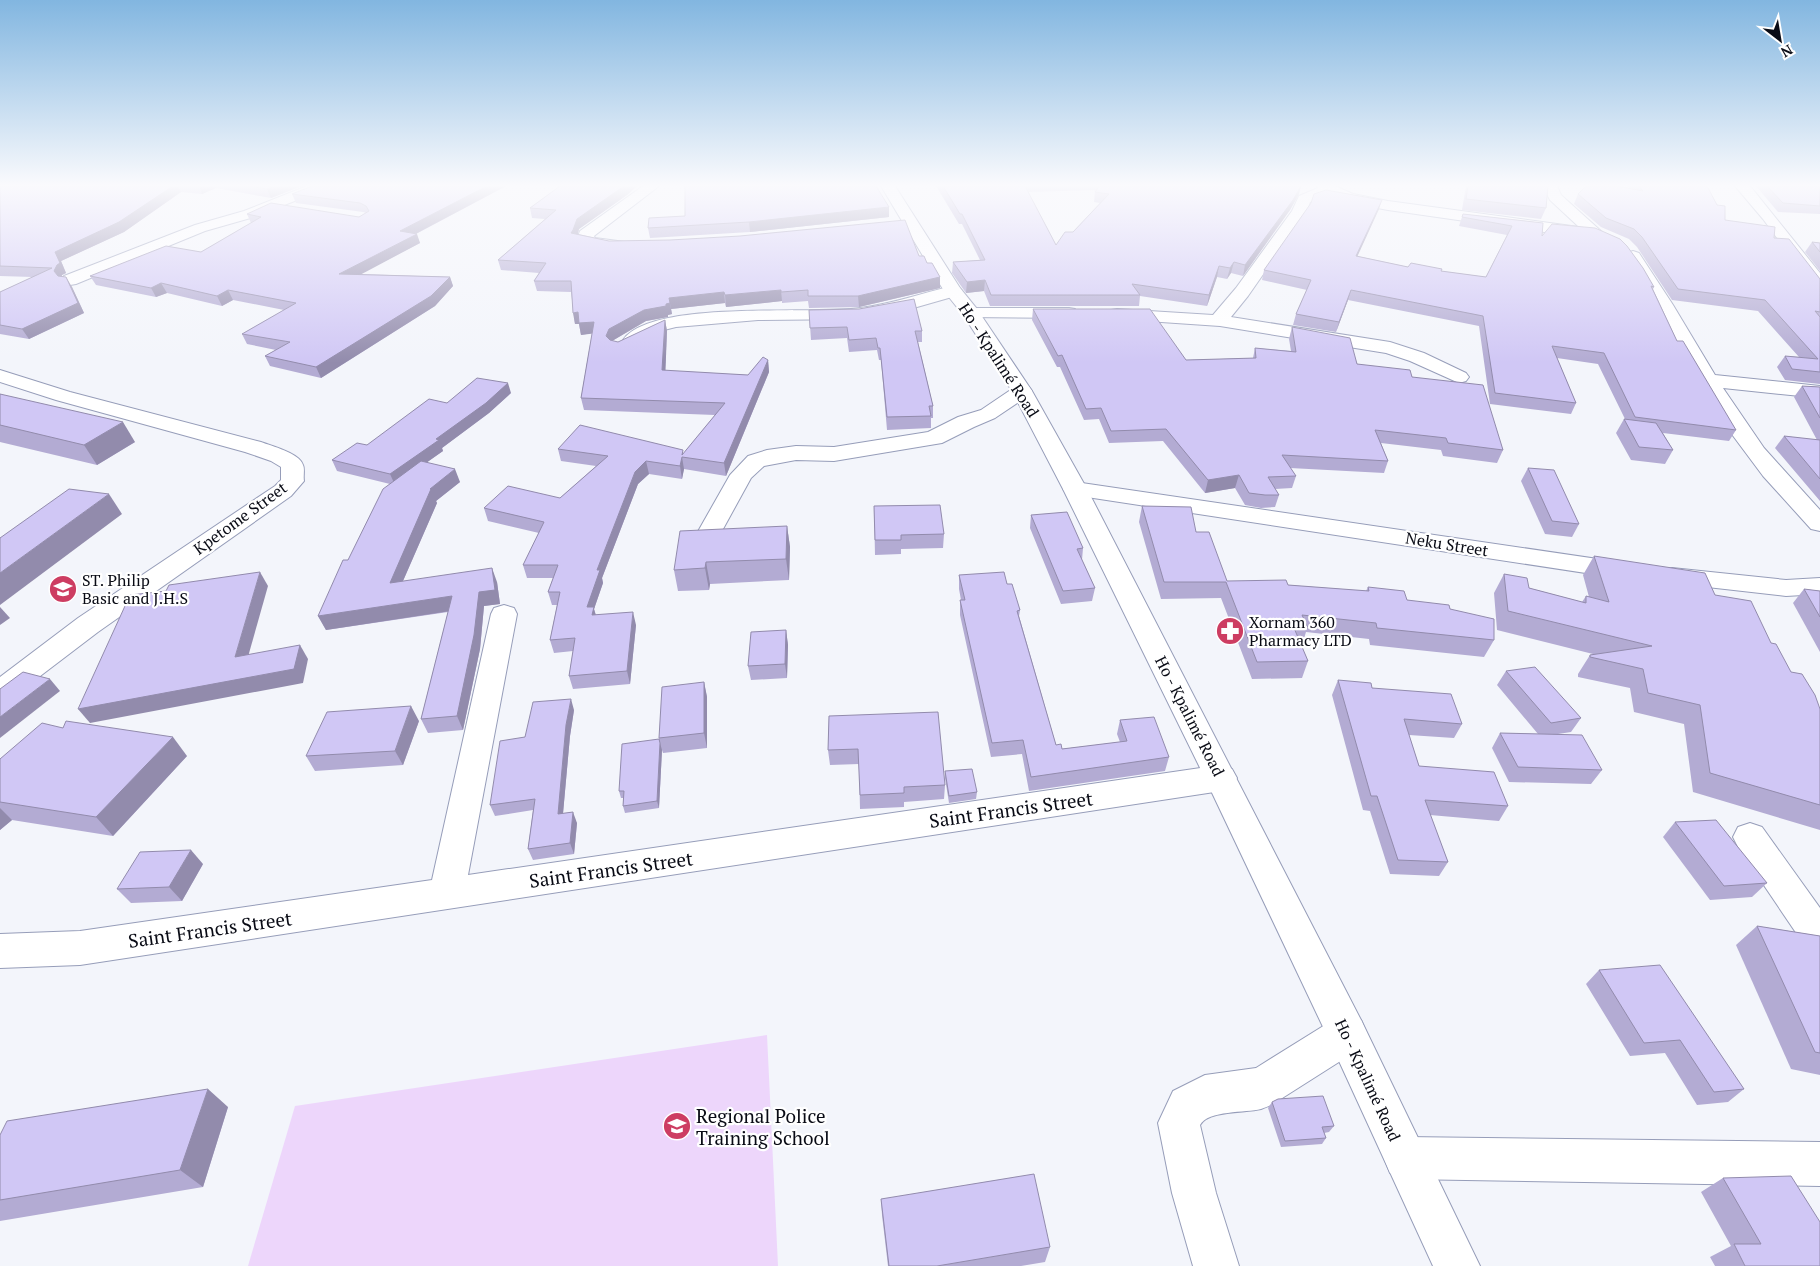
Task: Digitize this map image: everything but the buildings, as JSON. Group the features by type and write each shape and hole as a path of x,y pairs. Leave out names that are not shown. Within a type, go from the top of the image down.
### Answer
{"street":[{"path":"70,280 157,245"},
{"name":"Ho - Kpalimé Road","path":"919,245 962,302 1022,391 1075,489 1221,778 1347,1034 1456,1266"},
{"path":"1220,320 1275,245"},
{"path":"1620,245 1630,251 1648,278 1708,380 1756,453 1820,524"},
{"path":"1794,245 1814,267 1820,284"},
{"path":"620,346 654,327 676,322 758,316 860,314 910,304 962,302 1095,314 1150,313 1220,320 1401,350 1459,376"},
{"name":"Kpetome Street","path":"0,376 62,396 253,447 279,456 292,464 292,481 282,491 88,626 0,692"},
{"path":"1708,380 1820,392"},
{"path":"708,535 741,475 756,461 767,457 796,453 834,454 934,438 966,422 988,414 1022,391"},
{"name":"Neku Street","path":"1075,489 1325,525 1606,569 1786,588 1820,586"},
{"path":"447,893 504,614"},
{"name":"Saint Francis Street","path":"0,951 80,948 1221,778"},
{"path":"1750,837 1820,937"},
{"path":"1216,1266 1194,1193 1179,1123 1188,1106 1205,1096 1262,1088 1347,1034"},
{"path":"1405,1158 1820,1164"}],"shaded area":[{"path":"767,1035 778,1266 248,1266 295,1106"}],"place":[{"name":"ST. Philip Basic and J.H.S","path":"63,589"},
{"name":"Xornam 360 Pharmacy LTD","path":"1230,631"},
{"name":"Regional Police Training School","path":"677,1126"}]}
